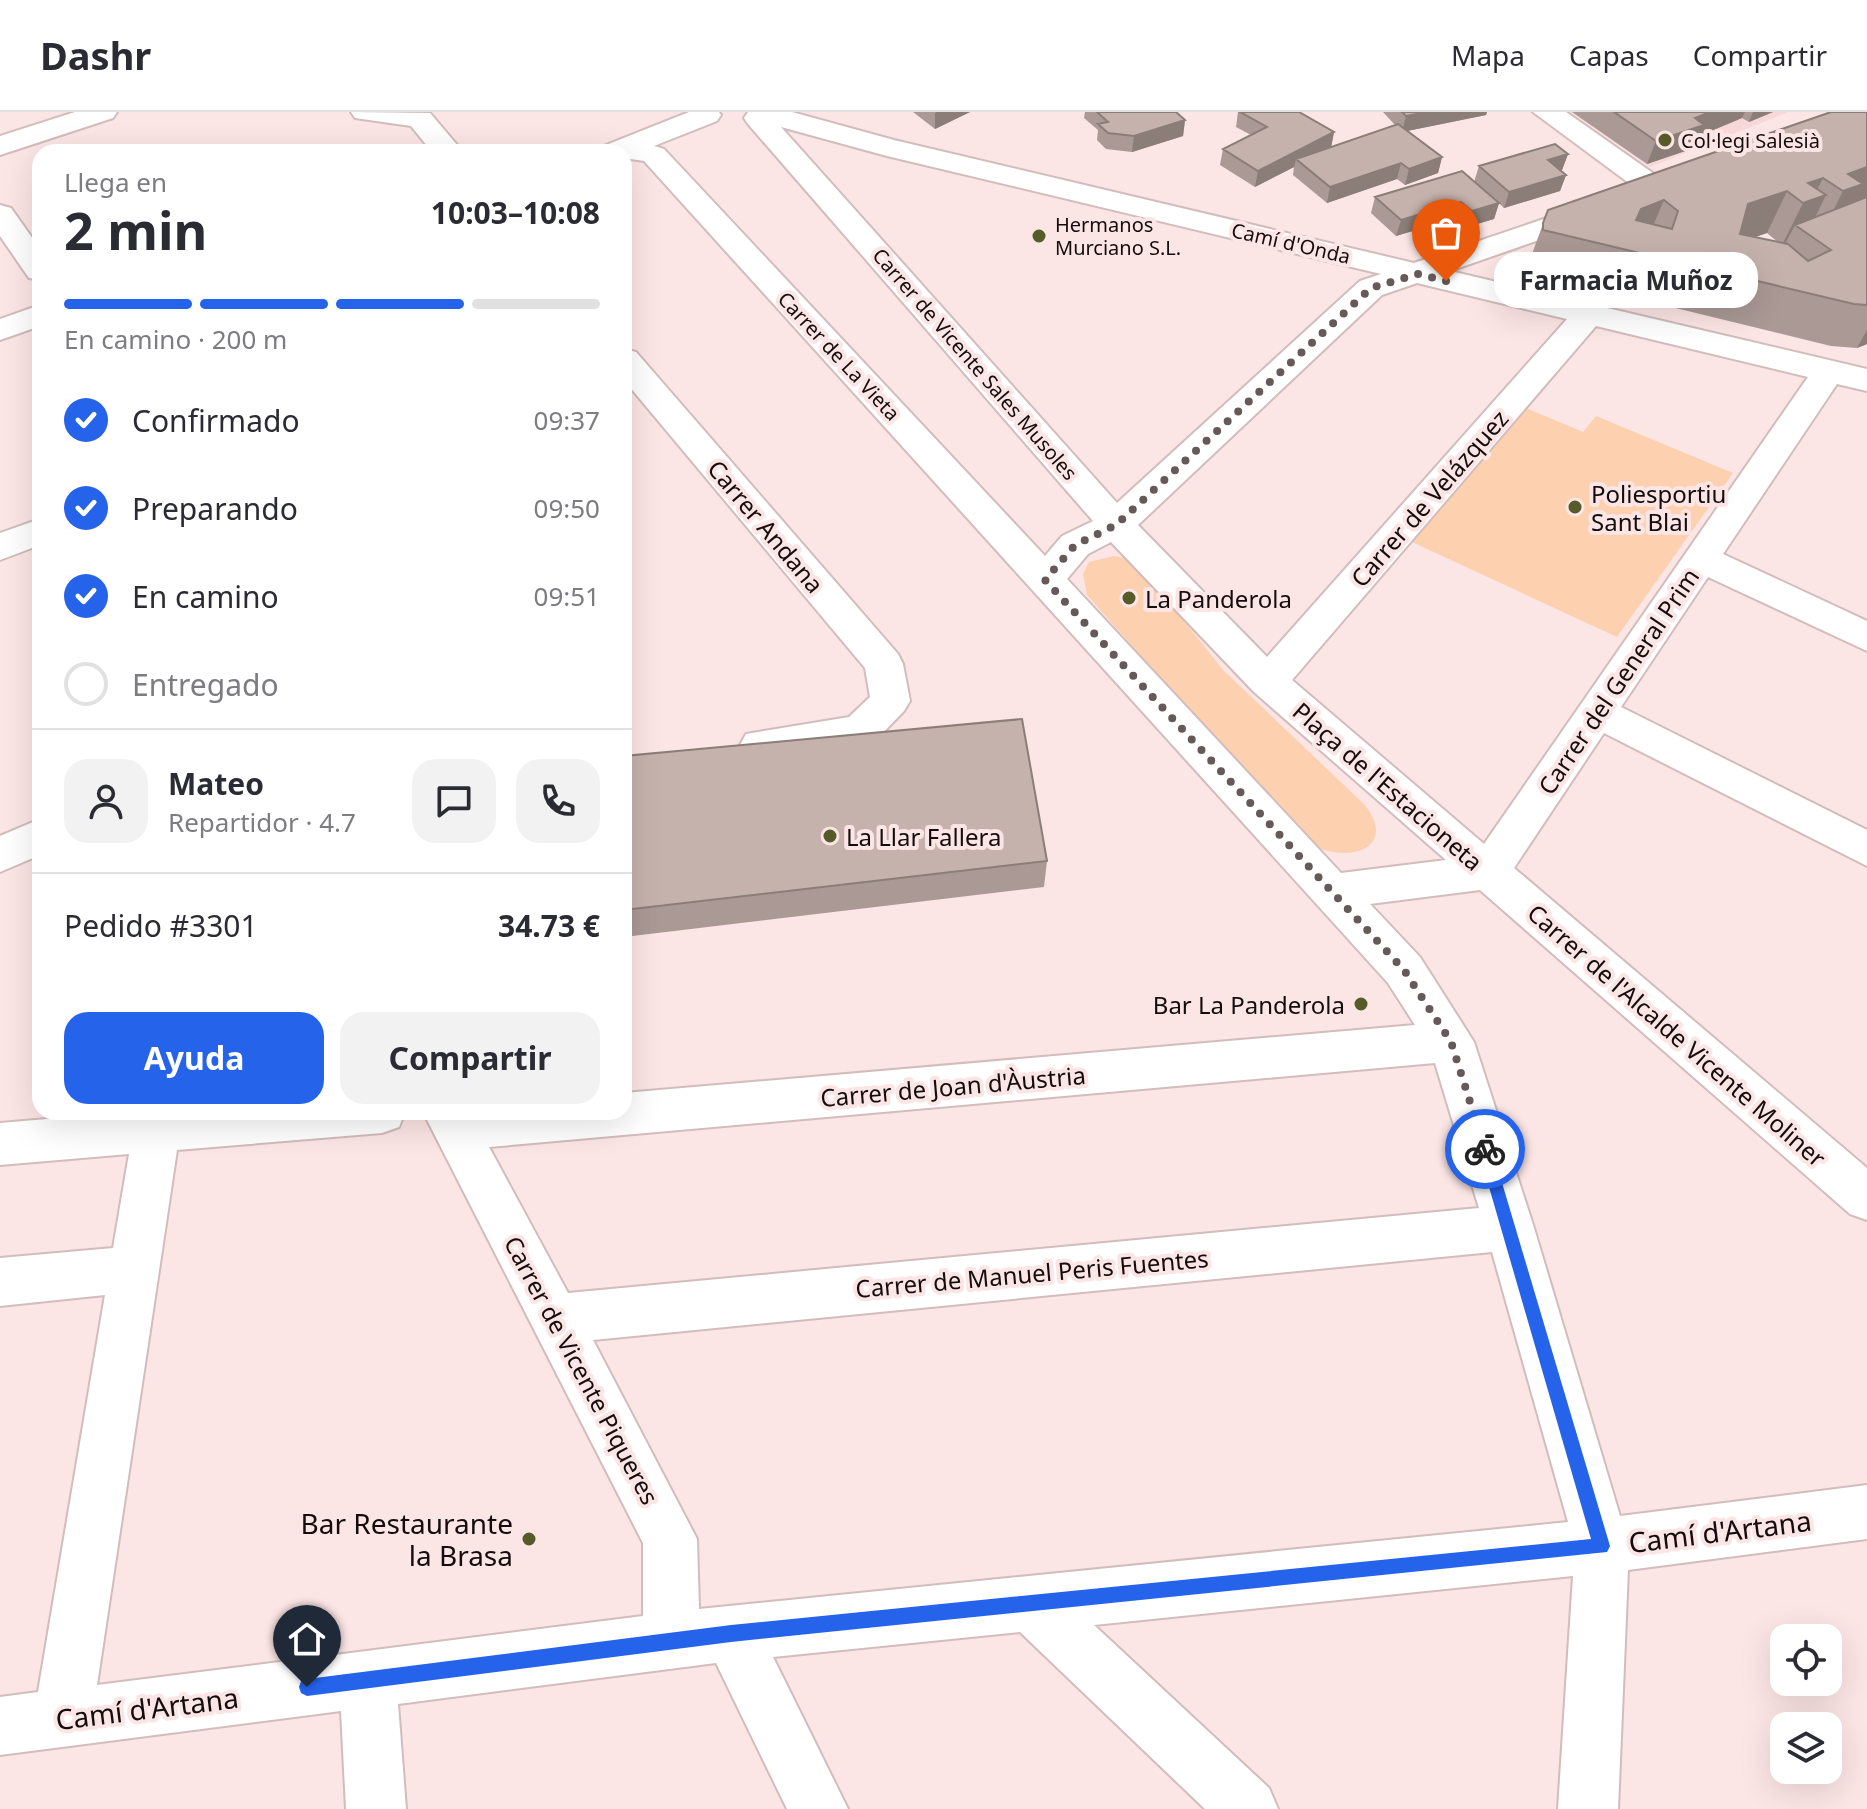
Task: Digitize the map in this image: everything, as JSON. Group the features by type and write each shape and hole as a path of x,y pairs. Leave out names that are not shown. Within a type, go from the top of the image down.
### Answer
{"street":[{"path":"0,146 103,112"},
{"path":"365,112 420,119 441,144"},
{"path":"1547,112 1670,184 1371,288 1116,525 1075,545 1045,580 1404,970 1451,1042 1510,1228 1602,1546 1588,1809"},
{"name":"Camí d'Onda","path":"697,117 730,124 762,114 854,174 1335,253 1855,375"},
{"name":"Carrer de Vicente Sales Musoles","path":"762,114 854,174 1116,525"},
{"path":"632,151 697,117"},
{"name":"Carrer de La Vieta","path":"632,154 1045,580"},
{"path":"0,214 32,260"},
{"path":"1335,253 1371,288"},
{"name":"Carrer de Velázquez","path":"1268,682 1589,314"},
{"path":"0,330 32,318"},
{"name":"Carrer Andana","path":"632,368 884,664 890,701 860,731 801,741 727,748"},
{"name":"Carrer del General Prim","path":"1488,872 1701,559 1855,375"},
{"name":"Plaça de l'Estacioneta","path":"1116,525 1268,682 1488,872"},
{"path":"0,547 32,534"},
{"path":"1701,559 1867,637"},
{"path":"1597,712 1867,849"},
{"path":"0,855 32,840"},
{"name":"Plaça de l'Estacioneta","path":"1332,891 1488,872"},
{"name":"Carrer de l'Alcalde Vicente Moliner","path":"1488,872 1867,1198"},
{"name":"Carrer de Joan d'Àustria","path":"632,1106 1451,1042"},
{"path":"0,1144 287,1120"},
{"name":"Carrer de Vicente Piqueres","path":"451,1120 670,1539 671,1641"},
{"path":"63,1718 156,1131"},
{"name":"Carrer de Manuel Peris Fuentes","path":"555,1319 1510,1228"},
{"path":"0,1282 134,1269"},
{"name":"Camí d'Artana","path":"0,1726 731,1633 1602,1546 1867,1512"},
{"path":"1031,1604 1248,1809"},
{"path":"731,1633 818,1809"},
{"path":"368,1680 376,1809"}],"shaded area":[{"name":"Col·legi Salesià","path":"1571,112 1788,112 1650,167"},
{"name":"Poliesportiu Sant Blai","path":"1526,408 1583,432 1596,416 1733,473 1617,637 1412,542"},
{"path":"1114,556 1135,560 1224,671 1364,804 1374,821 1376,834 1371,844 1347,853 1331,852 1300,836 1087,595 1083,574 1089,562"}],"building":[{"path":"1097,112 1176,112 1185,120 1134,136 1108,133 1098,124 1108,122"},
{"path":"1240,112 1299,112 1334,132 1258,171 1223,149 1267,127"},
{"path":"1402,112 1427,112 1406,116"},
{"path":"1614,112 1710,112 1695,118 1704,125 1656,141"},
{"path":"1831,112 1867,112 1867,167 1848,174 1863,184 1843,191 1823,178 1808,183 1826,195 1803,203 1787,191 1748,204 1740,234 1788,244 1808,261 1831,250 1795,225 1867,197 1867,305 1543,230 1548,210","holes":["1664,200 1678,211 1672,229 1636,220 1641,209"]},
{"path":"1398,124 1442,157 1409,169 1401,163 1330,187 1296,159"},
{"path":"1555,144 1568,154 1548,160 1566,175 1509,192 1479,166"},
{"path":"1462,171 1499,203 1472,211 1461,202 1401,220 1375,197"},
{"name":"La Llar Fallera","path":"1022,719 1047,861 632,909 632,755"}],"way so far":[{"path":"1446,281 1418,274 1371,288 1116,525 1075,545 1045,580 1404,970 1451,1042 1485,1149"}],"place":[{"name":"Col·legi Salesià","path":"1665,140"},
{"name":"Hermanos Murciano S.L.","path":"1039,236"},
{"name":"Farmacia Muñoz","path":"1446,281"},
{"name":"Poliesportiu Sant Blai","path":"1575,507"},
{"name":"La Panderola","path":"1129,598"},
{"name":"La Llar Fallera","path":"830,836"},
{"name":"Bar La Panderola","path":"1361,1004"},
{"name":"Bar Restaurante la Brasa","path":"529,1539"}],"route":[{"path":"307,1687 731,1633 1602,1546 1485,1149"}]}
